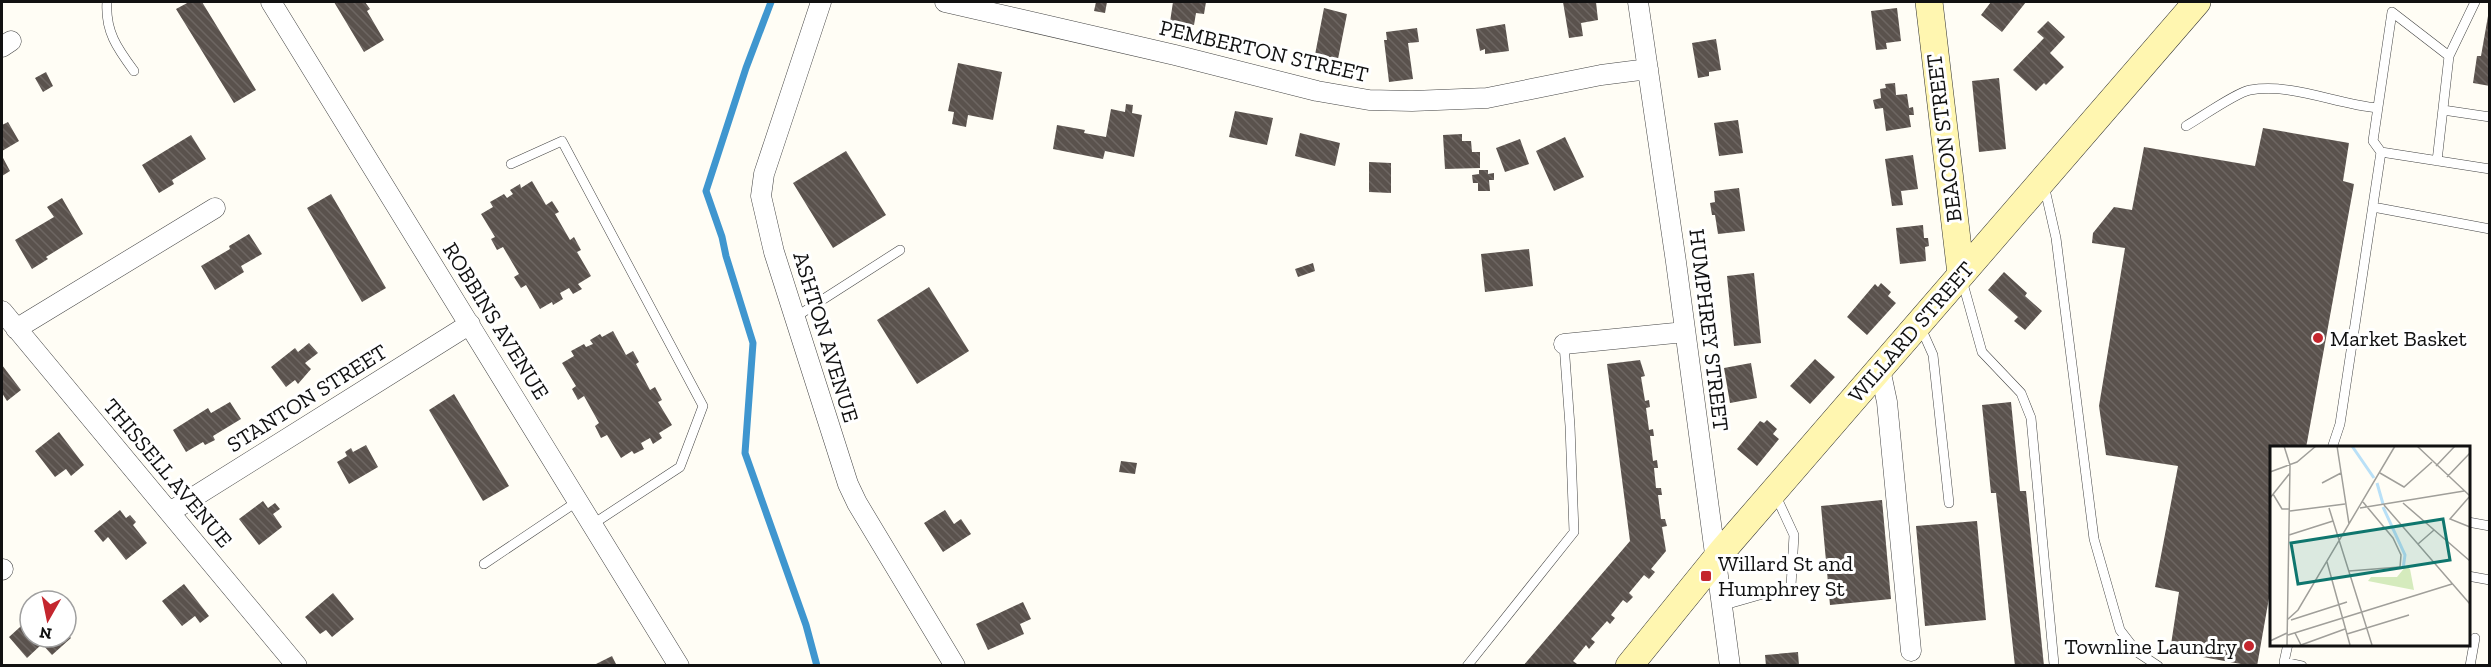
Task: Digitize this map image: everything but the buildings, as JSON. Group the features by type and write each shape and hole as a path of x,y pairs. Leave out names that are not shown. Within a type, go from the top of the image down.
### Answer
{"main road":[{"name":"BEACON STREET","path":"1929,2 1961,274"},
{"name":"WILLARD STREET","path":"1629,666 1714,561 2197,2"}],"street":[{"name":"ROBBINS AVENUE","path":"271,2 679,666"},
{"name":"ASHTON AVENUE","path":"821,2 764,174 761,196 774,252 848,484 857,503 955,666"},
{"name":"PEMBERTON STREET","path":"945,2 1175,55 1317,91 1369,100 1487,98 1601,75 1648,69"},
{"name":"HUMPHREY STREET","path":"1638,2 1730,666"},
{"path":"16,328 215,208"},
{"name":"THISSELL AVENUE","path":"2,311 297,666"},
{"name":"STANTON STREET","path":"170,512 470,324"},
{"path":"1564,344 1685,332"},
{"path":"1880,369 1887,402 1911,651"}],"lane":[{"path":"107,2 106,18 112,41 134,71"},
{"path":"2437,161 2449,56 2475,2"},
{"path":"2333,446 2340,424 2381,152 2373,141 2392,12 2449,56"},
{"path":"2186,126 2248,90 2289,89 2355,106 2378,108"},
{"path":"2443,110 2490,117"},
{"path":"511,164 562,141 703,406 680,467 592,525"},
{"path":"2381,152 2490,169"},
{"path":"2042,180 2056,238 2094,539 2120,630 2137,652 2158,666"},
{"path":"2373,207 2490,229"},
{"path":"794,318 900,250"},
{"path":"1961,274 1971,320 1982,352 2021,393 2031,418 2054,664"},
{"path":"1919,324 1933,354 1949,503"},
{"path":"1467,666 1574,532 1564,344"},
{"path":"1721,606 1791,586 1794,535 1774,492"},
{"path":"484,564 578,501"},
{"path":"2470,522 2490,526"},
{"path":"2470,576 2490,580"},
{"path":"2470,666 2475,638"},
{"path":"2288,646 2281,664 2302,666"}],"waterway":[{"path":"771,2 746,68 706,191 753,343 745,453 806,625 817,666"}],"place":[{"name":"Market Basket","path":"2318,338"},
{"name":"Willard St and Humphrey St","path":"1706,576"},
{"name":"Townline Laundry","path":"2249,646"}]}
